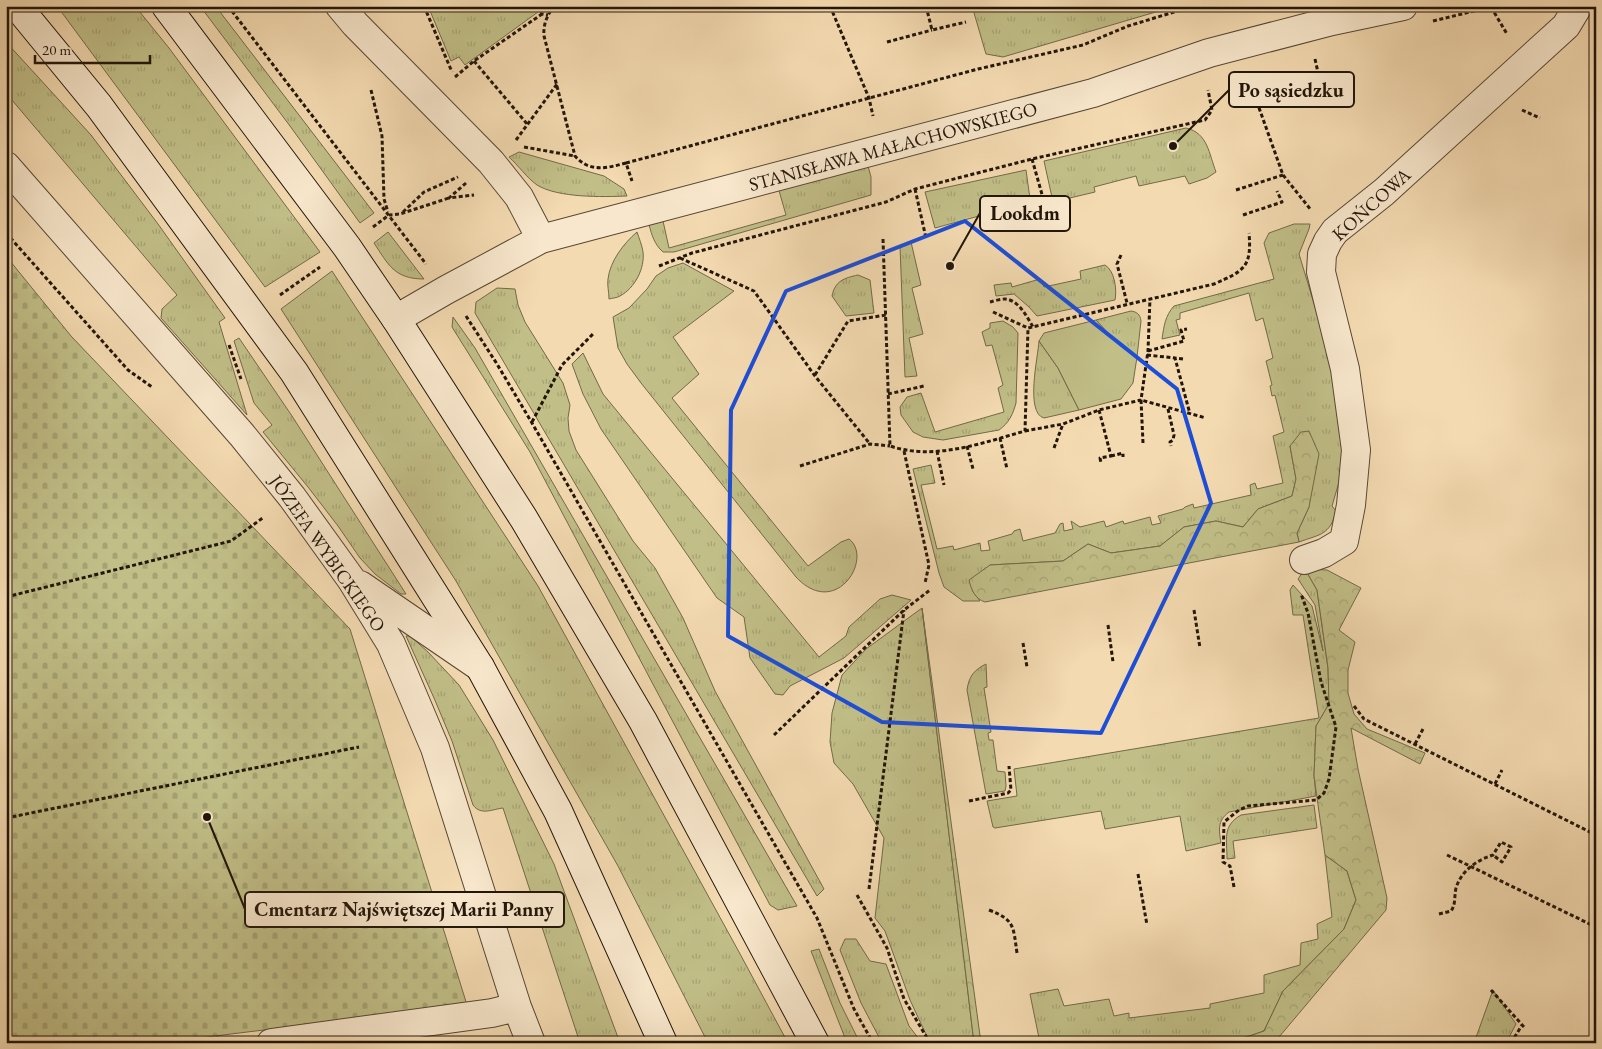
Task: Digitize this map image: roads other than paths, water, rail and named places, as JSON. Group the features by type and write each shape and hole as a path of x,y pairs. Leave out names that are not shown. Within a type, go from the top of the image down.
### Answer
{"street":[{"path":"17,6 99,106 294,372 480,667 558,811 663,1043"},
{"path":"166,6 347,247 396,319 524,519 643,720 815,1043"},
{"path":"340,6 491,162 519,197 541,239"},
{"name":"STANISŁAWA MAŁACHOWSKIEGO","path":"396,319 541,239 1093,93 1330,14 1403,6"},
{"name":"KOŃCOWA","path":"1301,572 1324,553 1344,541 1351,505 1356,450 1345,369 1321,272 1322,254 1328,241 1335,232 1384,192 1566,26 1578,6"},
{"name":"JÓZEFA WYBICKIEGO","path":"6,166 242,436 292,497 350,579 391,644 435,748 517,1007 531,1043"},
{"path":"350,579 480,667"},
{"path":"271,1043 483,1015 517,1007"}],"place":[{"name":"Po sąsiedzku","path":"1173,146"},
{"name":"Lookdm","path":"950,266"},
{"name":"Cmentarz Najświętszej Marii Panny","path":"207,817"}]}
